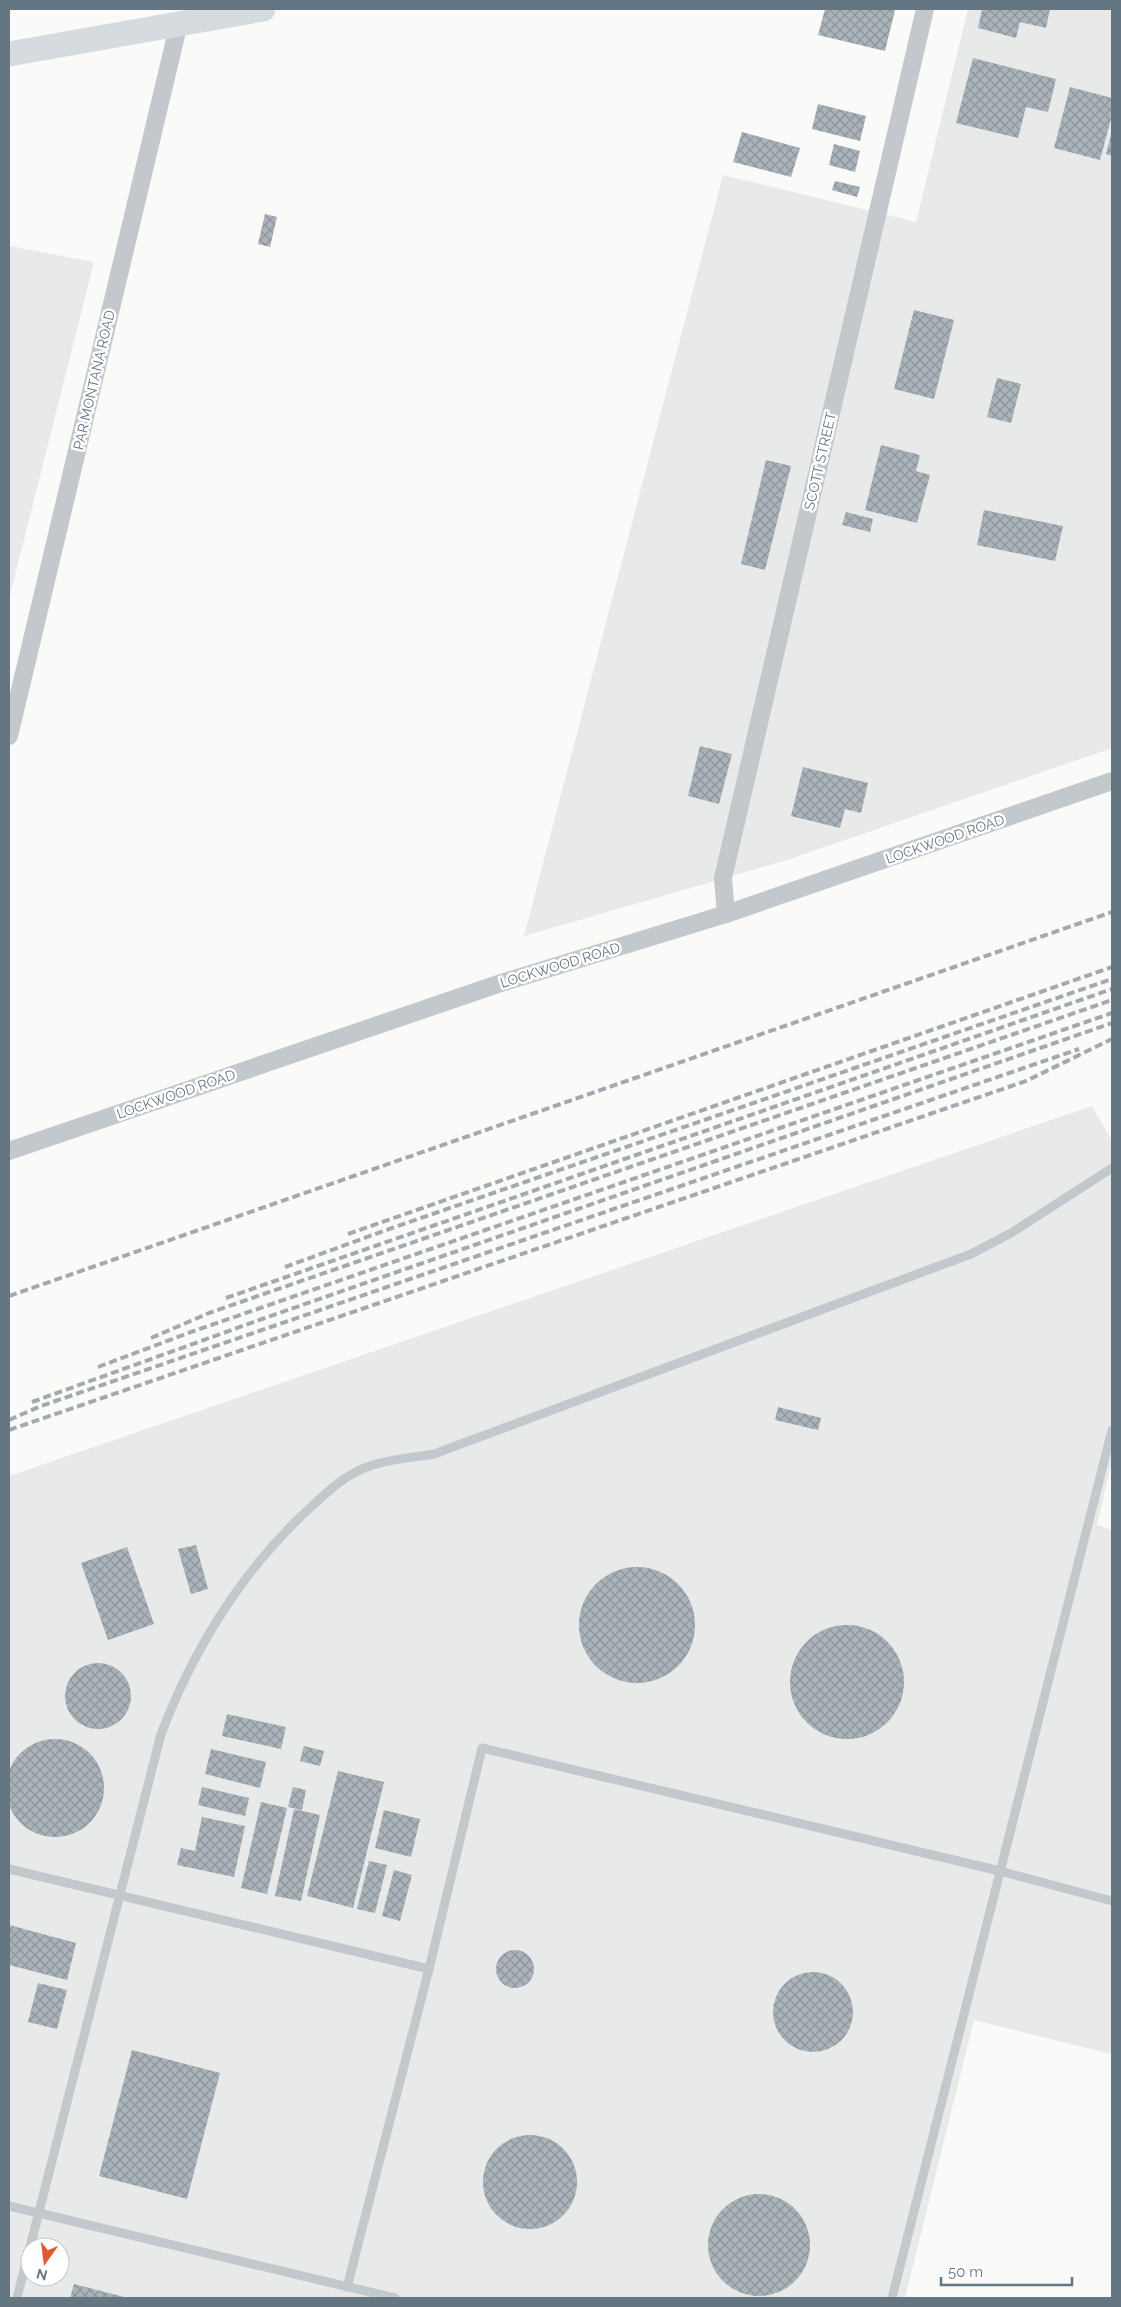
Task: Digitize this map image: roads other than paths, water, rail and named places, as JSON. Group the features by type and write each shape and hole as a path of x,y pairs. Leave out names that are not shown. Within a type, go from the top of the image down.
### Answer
{"street":[{"path":"9,54 263,9"},
{"name":"SCOTT STREET","path":"726,914 723,878 925,9"},
{"name":"PAR MONTANA ROAD","path":"9,736 179,23"},
{"name":"LOCKWOOD ROAD","path":"9,1152 501,983 726,914 1112,781"}],"lane":[{"path":"17,2298 161,1734 176,1693 195,1657 225,1608 261,1558 300,1517 334,1486 366,1467 434,1454 970,1254 1011,1232 1112,1168"},
{"path":"892,2298 1112,1430"},
{"path":"348,2287 429,1969 482,1748 1000,1871 1112,1901"},
{"path":"9,1869 429,1969"},
{"path":"9,2206 395,2298"}],"railway":[{"path":"9,1296 1112,912"},
{"path":"348,1234 1112,967"},
{"path":"285,1267 392,1228 1112,979"},
{"path":"226,1298 1112,989"},
{"path":"151,1338 209,1313 1112,1000"},
{"path":"98,1367 191,1332 1112,1013"},
{"path":"32,1402 262,1319 1112,1023"},
{"path":"9,1430 1026,1081 1112,1039"},
{"path":"9,1420 41,1406 1079,1049"}]}
